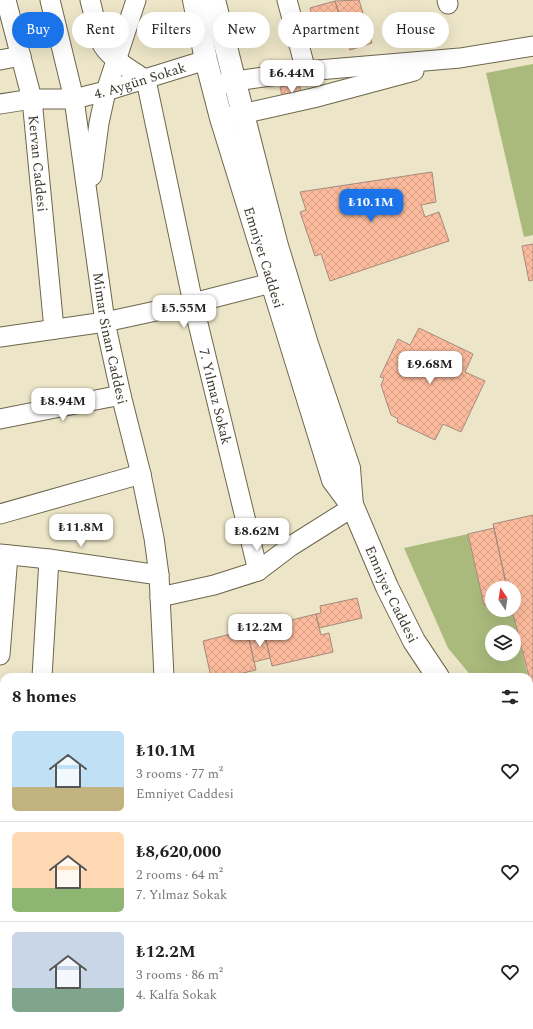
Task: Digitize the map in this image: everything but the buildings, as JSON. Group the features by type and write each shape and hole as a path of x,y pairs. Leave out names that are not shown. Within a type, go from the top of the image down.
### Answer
{"main road":[{"name":"Emniyet Caddesi","path":"194,0 206,60 221,118 333,480 353,507 387,587 414,640 435,673"},
{"name":"Emniyet Caddesi","path":"214,0 277,246 307,344 349,468 353,507"}],"street":[{"name":"Kervan Caddesi","path":"6,0 32,99 54,329"},
{"name":"Mimar Sinan Caddesi","path":"50,0 74,99 105,322 154,538 159,575 164,673"},
{"path":"90,0 101,43 116,59 146,80"},
{"path":"90,211 92,167 99,123 106,91 136,0"},
{"path":"287,0 306,71"},
{"path":"213,86 234,81 306,71 460,58 533,46"},
{"path":"0,60 21,56"},
{"path":"221,118 313,98 460,58"},
{"name":"4. Aygün Sokak","path":"0,104 32,99 74,99 146,80 206,60"},
{"name":"7. Yılmaz Sokak","path":"146,80 193,303 258,570"},
{"path":"0,337 105,322 193,303 271,283"},
{"path":"0,419 121,394"},
{"path":"0,514 140,474"},
{"path":"160,597 214,585 258,570 291,546 353,507"},
{"path":"0,656 4,554 159,575"},
{"path":"42,673 49,559"}],"green space":[{"path":"533,64 533,235 524,237 486,73"},
{"path":"468,534 485,605 485,617 514,617 516,625 485,625 485,661 521,661 521,648 527,673 469,673 448,648 404,548"}]}
